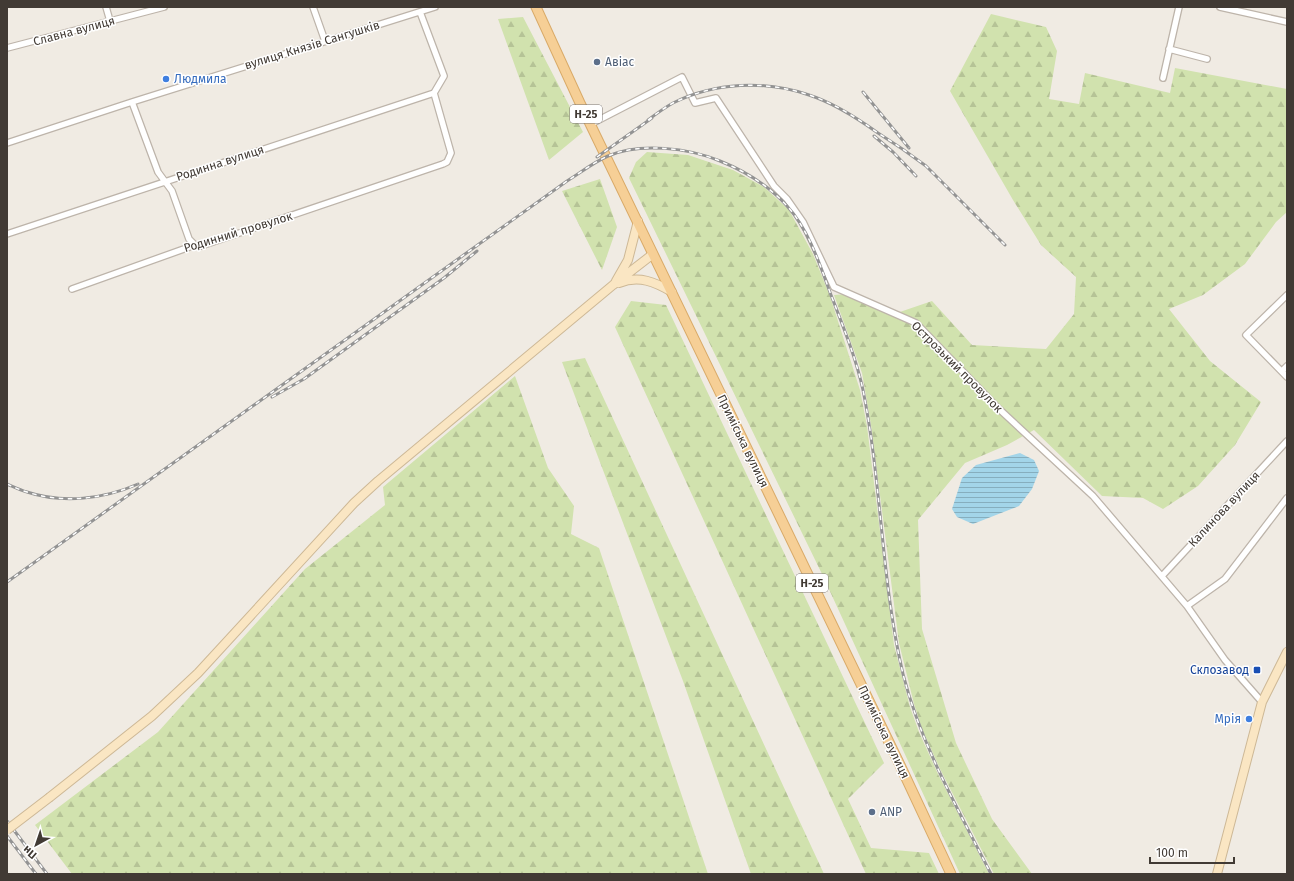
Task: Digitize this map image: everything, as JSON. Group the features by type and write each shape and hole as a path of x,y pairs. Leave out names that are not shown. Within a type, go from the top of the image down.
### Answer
{"main road":[{"name":"Приміська вулиця","path":"536,7 653,254 897,758 951,874"},
{"path":"613,285 628,260 638,221"},
{"path":"7,830 152,716 192,678 354,503 378,481 613,285 653,254"},
{"path":"613,285 635,278 660,285 672,292"},
{"path":"1217,874 1262,702 1287,652"}],"street":[{"path":"106,7 110,21"},
{"name":"Славна вулиця","path":"7,48 164,7"},
{"path":"313,7 325,42"},
{"name":"вулиця Князів Сангушків","path":"7,144 132,102 435,7"},
{"path":"1163,78 1179,7"},
{"path":"1220,7 1287,22"},
{"path":"420,12 444,76 434,93"},
{"path":"1169,49 1207,59"},
{"name":"Острозький провулок","path":"591,124 682,78 695,103 716,98 774,186 803,222 834,287 916,323 998,408 1093,496 1187,606 1224,660 1262,702"},
{"name":"Родинний провулок","path":"72,288 195,244 202,246 447,162 451,154 434,93"},
{"name":"Родинна вулиця","path":"7,234 434,93"},
{"path":"132,102 158,172 172,191 189,239 195,244"},
{"path":"1287,295 1246,334 1287,377"},
{"path":"1282,372 1287,366"},
{"name":"Калинова вулиця","path":"1162,576 1287,441"},
{"path":"1187,606 1225,579 1287,498"}],"green space":[{"path":"991,14 1046,27 1057,51 1049,99 1079,104 1085,73 1170,93 1175,68 1287,89 1287,212 1276,222 1245,264 1203,295 1169,309 1210,361 1261,402 1235,445 1198,486 1163,509 1143,498 1102,496 1034,430 1007,445 965,463 918,520 922,629 956,743 992,819 1032,874 994,874 941,771 922,729 914,704 899,643 871,425 862,373 834,295 846,294 891,315 932,301 972,345 1046,349 1074,314 1076,277 1041,245 1013,200 950,91"},
{"path":"523,17 583,132 549,160 498,19"},
{"path":"647,152 688,155 733,170 764,187 789,210 813,254 830,296 860,390 867,426 894,645 910,707 919,732 938,774 989,874 960,874 822,574 629,178 636,162"},
{"path":"600,179 617,227 602,270 562,191"},
{"path":"631,301 666,305 884,763 848,799 871,848 929,853 939,874 866,874 615,327"},
{"path":"585,358 824,874 751,874 683,681 562,362"},
{"path":"515,376 548,468 574,506 571,534 599,548 708,874 72,874 35,825 158,732 305,569 385,505 383,487"}],"water":[{"path":"1020,453 1034,460 1039,471 1032,489 1019,506 973,524 957,517 952,509 962,478 976,465"}],"railway":[{"path":"648,120 673,103 689,96 723,87 758,85 792,90 818,98 854,116 926,166 1005,245"},
{"path":"863,92 909,148"},
{"path":"597,157 652,118"},
{"path":"874,136 893,152 916,176"},
{"path":"7,582 592,164 603,158 621,152 649,148 679,150 708,156 747,174 780,199 795,215 802,226 818,260 849,342 863,390 874,461 890,604 903,674 930,751 953,801 991,874"},
{"path":"272,397 304,379 444,278 477,251"},
{"path":"7,484 41,496 69,499 111,493 138,484"},
{"path":"7,821 47,874"},
{"path":"7,836 36,874"}],"place":[{"name":"Авіас","path":"597,62"},
{"name":"Людмила","path":"166,79"},
{"name":"Склозавод","path":"1257,670"},
{"name":"Мрія","path":"1249,719"},
{"name":"ANP","path":"872,812"}]}
